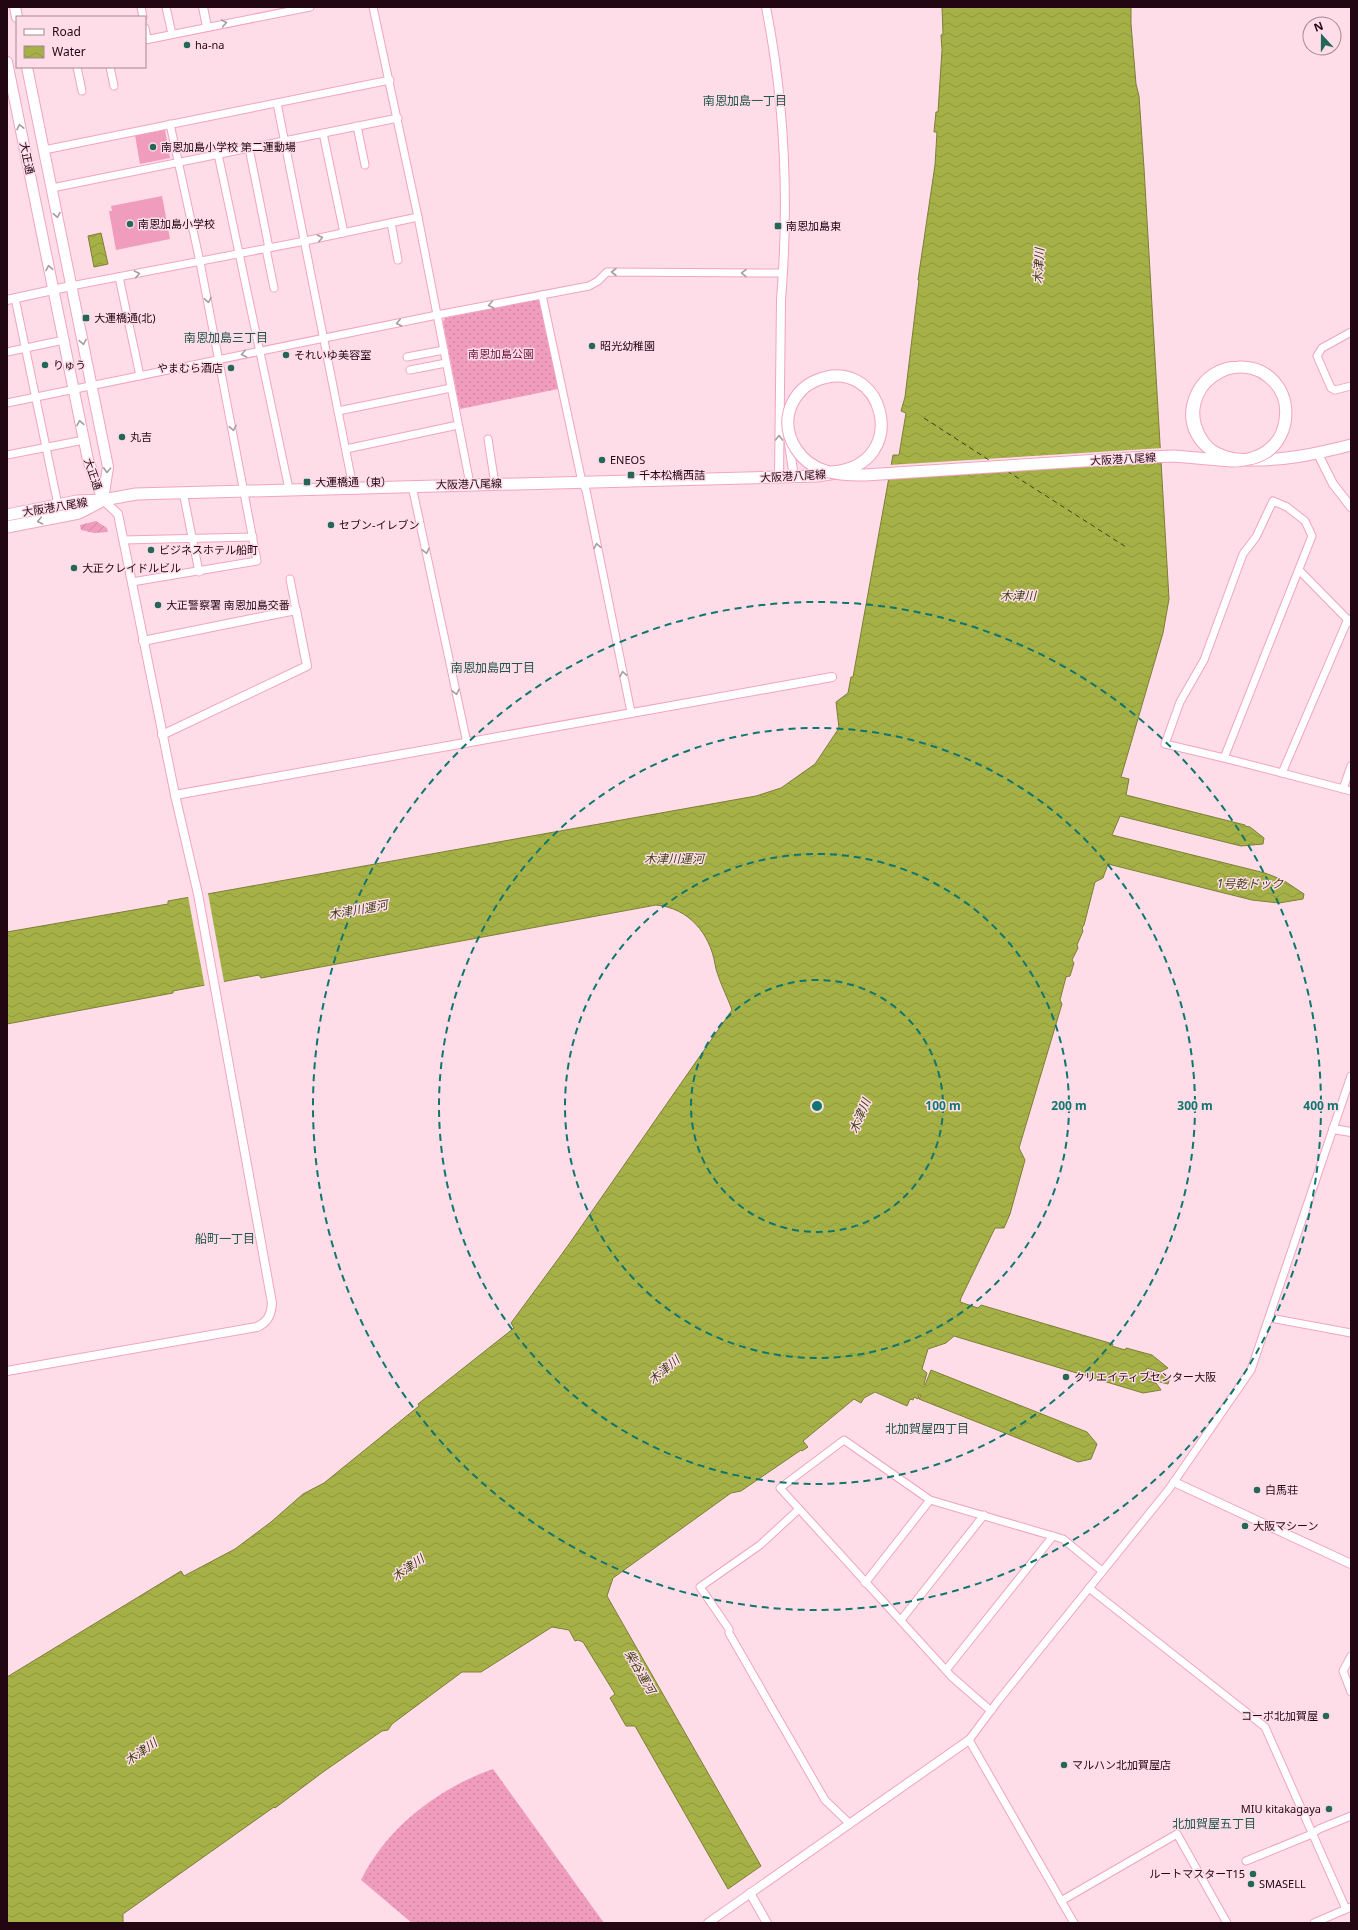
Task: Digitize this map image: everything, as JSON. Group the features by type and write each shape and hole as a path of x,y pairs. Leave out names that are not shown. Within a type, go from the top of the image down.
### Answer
{"main road":[{"name":"大正通","path":"7,62 88,460 103,500"},
{"name":"大正通","path":"27,68 108,467 103,500"},
{"name":"大阪港八尾線","path":"7,515 77,501 103,500 130,494 470,484 794,477 832,474 837,472 842,471 847,469 858,463 872,451 877,442 881,428 879,410 873,397 866,389 854,381 844,378 834,377 821,379 802,391 794,401 790,412 788,421 790,435 794,445 803,457 812,464 824,470 832,472 844,470 848,469 866,459 872,451 878,442 881,433 882,423 881,414 876,401 867,389 850,378 834,376 826,377 817,380 804,387 798,394 794,401 788,418 789,432 792,442 796,449 803,458 808,462 816,467 826,471 832,472 839,473 845,474 865,475 1174,456 1231,461 1239,461 1251,459 1268,451 1276,443 1285,426 1286,411 1286,404 1275,383 1261,372 1249,367 1241,366 1230,367 1223,369 1214,374 1205,381 1197,394 1194,401 1193,413 1194,424 1198,434 1205,445 1212,451 1220,456 1231,460 1239,460 1246,460 1255,457 1267,450 1275,444 1284,428 1286,415 1285,404 1274,383 1256,370 1234,367 1212,376 1198,393 1194,406 1193,417 1196,430 1201,438 1206,445 1220,456 1239,460 1268,461 1318,454 1351,445"},
{"name":"大阪港八尾線","path":"7,527 79,513 103,500"}],"street":[{"path":"166,7 172,34"},
{"path":"203,7 207,27"},
{"path":"146,39 207,27 274,10 310,7"},
{"path":"373,7 398,118 470,484"},
{"path":"766,7 776,57 785,153 783,274 781,300 779,477"},
{"path":"77,68 82,91"},
{"path":"110,68 114,86"},
{"path":"44,150 390,80"},
{"path":"277,103 353,487"},
{"path":"52,188 398,118"},
{"path":"132,582 199,572 257,561 245,490 200,262 170,124"},
{"path":"357,126 365,165"},
{"path":"322,133 344,233"},
{"path":"249,148 274,288"},
{"path":"218,154 289,489"},
{"path":"58,505 26,348 11,299 71,286 268,249 418,217"},
{"path":"391,223 398,260"},
{"path":"7,403 437,315 589,286 598,281 607,272 783,274"},
{"path":"119,277 140,376"},
{"path":"542,295 582,482 586,490 631,712"},
{"path":"1351,332 1322,348 1317,356 1329,387 1335,390 1351,386"},
{"path":"7,352 64,340"},
{"path":"407,357 444,350"},
{"path":"410,370 446,363"},
{"path":"780,383 794,477"},
{"path":"338,411 451,388"},
{"path":"346,449 458,425"},
{"path":"488,439 496,484"},
{"path":"7,455 84,440"},
{"path":"1318,454 1333,484 1351,507"},
{"path":"412,486 467,743"},
{"path":"183,492 199,572"},
{"path":"7,1371 258,1327 264,1324 269,1318 272,1303 198,894 162,735 118,514 103,500"},
{"path":"1224,758 1300,571 1312,536 1305,521 1287,507 1273,501 1256,536 1243,554 1204,660 1180,702 1165,744 1351,792"},
{"path":"123,540 253,536"},
{"path":"1282,773 1349,621 1300,571"},
{"path":"162,735 307,666 290,579"},
{"path":"144,641 296,610"},
{"path":"175,795 832,677"},
{"path":"1343,789 1351,766"},
{"path":"708,1923 969,1740 1174,1482 1251,1370 1270,1318 1351,1076"},
{"path":"1333,1129 1351,1132"},
{"path":"1270,1318 1351,1332"},
{"path":"991,1711 952,1677 780,1488 844,1440 930,1500 1063,1539 1102,1571"},
{"path":"1174,1482 1351,1564"},
{"path":"865,1583 930,1500"},
{"path":"799,1508 760,1545 700,1588 729,1629 729,1633 825,1800 850,1824"},
{"path":"901,1620 984,1515"},
{"path":"946,1670 1053,1536"},
{"path":"1089,1588 1265,1726 1312,1834 1348,1908 1314,1923"},
{"path":"1351,1656 1343,1671 1351,1692"},
{"path":"969,1740 1074,1923"},
{"path":"1246,1861 1351,1816"},
{"path":"1061,1901 1178,1834 1226,1923"},
{"path":"750,1893 767,1923"}],"green space":[{"name":"南恩加島小学校 第二運動場","path":"165,130 170,158 140,164 135,135"},
{"path":"162,196 170,239 116,250 109,211 112,211 111,206"},
{"name":"南恩加島公園","path":"540,299 558,389 460,409 443,322 445,318"},
{"path":"96,521 107,528 108,532 94,533 81,530 80,525"},
{"path":"493,1769 604,1923 412,1923 361,1880 385,1843 416,1812 434,1798 453,1787"}],"water":[{"path":"942,7 1131,7 1131,24 1136,84 1139,96 1144,168 1169,599 1163,633 1121,777 1129,779 1126,795 1245,825 1264,838 1263,844 1241,846 1120,816 1112,835 1265,873 1283,880 1304,894 1303,899 1279,903 1252,900 1108,864 1103,878 1095,882 1082,928 1083,931 1077,945 1078,948 1072,960 1074,963 1070,976 1066,977 1060,1000 1062,1004 1019,1148 1025,1160 1010,1214 1004,1228 995,1228 961,1298 960,1302 978,1308 981,1305 1113,1344 1112,1346 1125,1350 1126,1348 1152,1355 1168,1368 1160,1372 1147,1368 1146,1370 1170,1377 1168,1384 1144,1378 1144,1380 1156,1383 1161,1390 1143,1393 954,1336 946,1343 928,1349 922,1369 927,1373 925,1385 931,1370 1087,1432 1097,1444 1091,1459 1078,1462 919,1399 921,1395 919,1395 918,1399 914,1397 913,1400 910,1399 907,1406 875,1392 864,1398 861,1403 854,1399 803,1441 808,1447 802,1451 801,1450 741,1491 731,1493 613,1578 607,1596 761,1866 728,1889 635,1726 626,1726 610,1698 615,1694 583,1642 578,1640 575,1641 569,1630 552,1627 481,1672 462,1672 392,1724 388,1730 382,1731 123,1914 123,1923 7,1923 7,1677 181,1571 184,1576 235,1549 271,1522 303,1494 324,1483 419,1406 418,1404 514,1328 511,1323 567,1247 732,1010 718,975 712,953 703,933 696,924 678,911 668,907 656,905 261,978 259,975 173,991 173,993 7,1024 7,932 168,904 168,901 756,796 781,788 815,764 839,728 836,702 848,693 851,677 853,677 893,455 899,455 906,413 901,411 905,397 918,280 935,165 937,132 934,132 936,112 938,112 942,50"},
{"path":"101,233 108,264 94,267 88,236"}],"pier":[{"path":"1163,448 1162,462 886,479 889,465"},
{"path":"208,893 224,982 205,988 188,896"}],"ferry route":[{"path":"924,418 992,462"},
{"path":"1007,471 1126,547"}],"place":[{"name":"ha-na","path":"187,45"},
{"name":"南恩加島小学校 第二運動場","path":"153,147"},
{"name":"南恩加島小学校","path":"130,224"},
{"name":"南恩加島東","path":"778,226"},
{"name":"大運橋通(北)","path":"86,318"},
{"name":"昭光幼稚園","path":"592,346"},
{"name":"それいゆ美容室","path":"286,355"},
{"name":"りゅう","path":"45,365"},
{"name":"やまむら酒店","path":"231,368"},
{"name":"丸吉","path":"122,437"},
{"name":"ENEOS","path":"602,460"},
{"name":"千本松橋西詰","path":"631,475"},
{"name":"大運橋通（東）","path":"307,482"},
{"name":"セブン-イレブン","path":"331,525"},
{"name":"ビジネスホテル船町","path":"151,550"},
{"name":"大正クレイドルビル","path":"74,568"},
{"name":"大正警察署 南恩加島交番","path":"158,605"},
{"name":"クリエイティブセンター大阪","path":"1066,1377"},
{"name":"白馬荘","path":"1257,1490"},
{"name":"大阪マシーン","path":"1245,1526"},
{"name":"コーポ北加賀屋","path":"1326,1716"},
{"name":"マルハン北加賀屋店","path":"1064,1765"},
{"name":"MIU kitakagaya","path":"1329,1809"},
{"name":"ルートマスターT15","path":"1253,1874"},
{"name":"SMASELL","path":"1251,1884"}],"district":[{"name":"南恩加島一丁目","path":"745,101"},
{"name":"南恩加島三丁目","path":"226,338"},
{"name":"南恩加島四丁目","path":"493,668"},
{"name":"船町一丁目","path":"225,1239"},
{"name":"北加賀屋四丁目","path":"927,1429"},
{"name":"北加賀屋五丁目","path":"1214,1824"}],"water label":[{"name":"木津川","path":"1039,266"},
{"name":"木津川","path":"1018,596"},
{"name":"木津川運河","path":"674,859"},
{"name":"1号乾ドック","path":"1250,884"},
{"name":"木津川運河","path":"358,910"},
{"name":"木津川","path":"860,1116"},
{"name":"木津川","path":"664,1370"},
{"name":"木津川","path":"408,1568"},
{"name":"柴谷運河","path":"640,1672"},
{"name":"木津川","path":"141,1752"}]}
